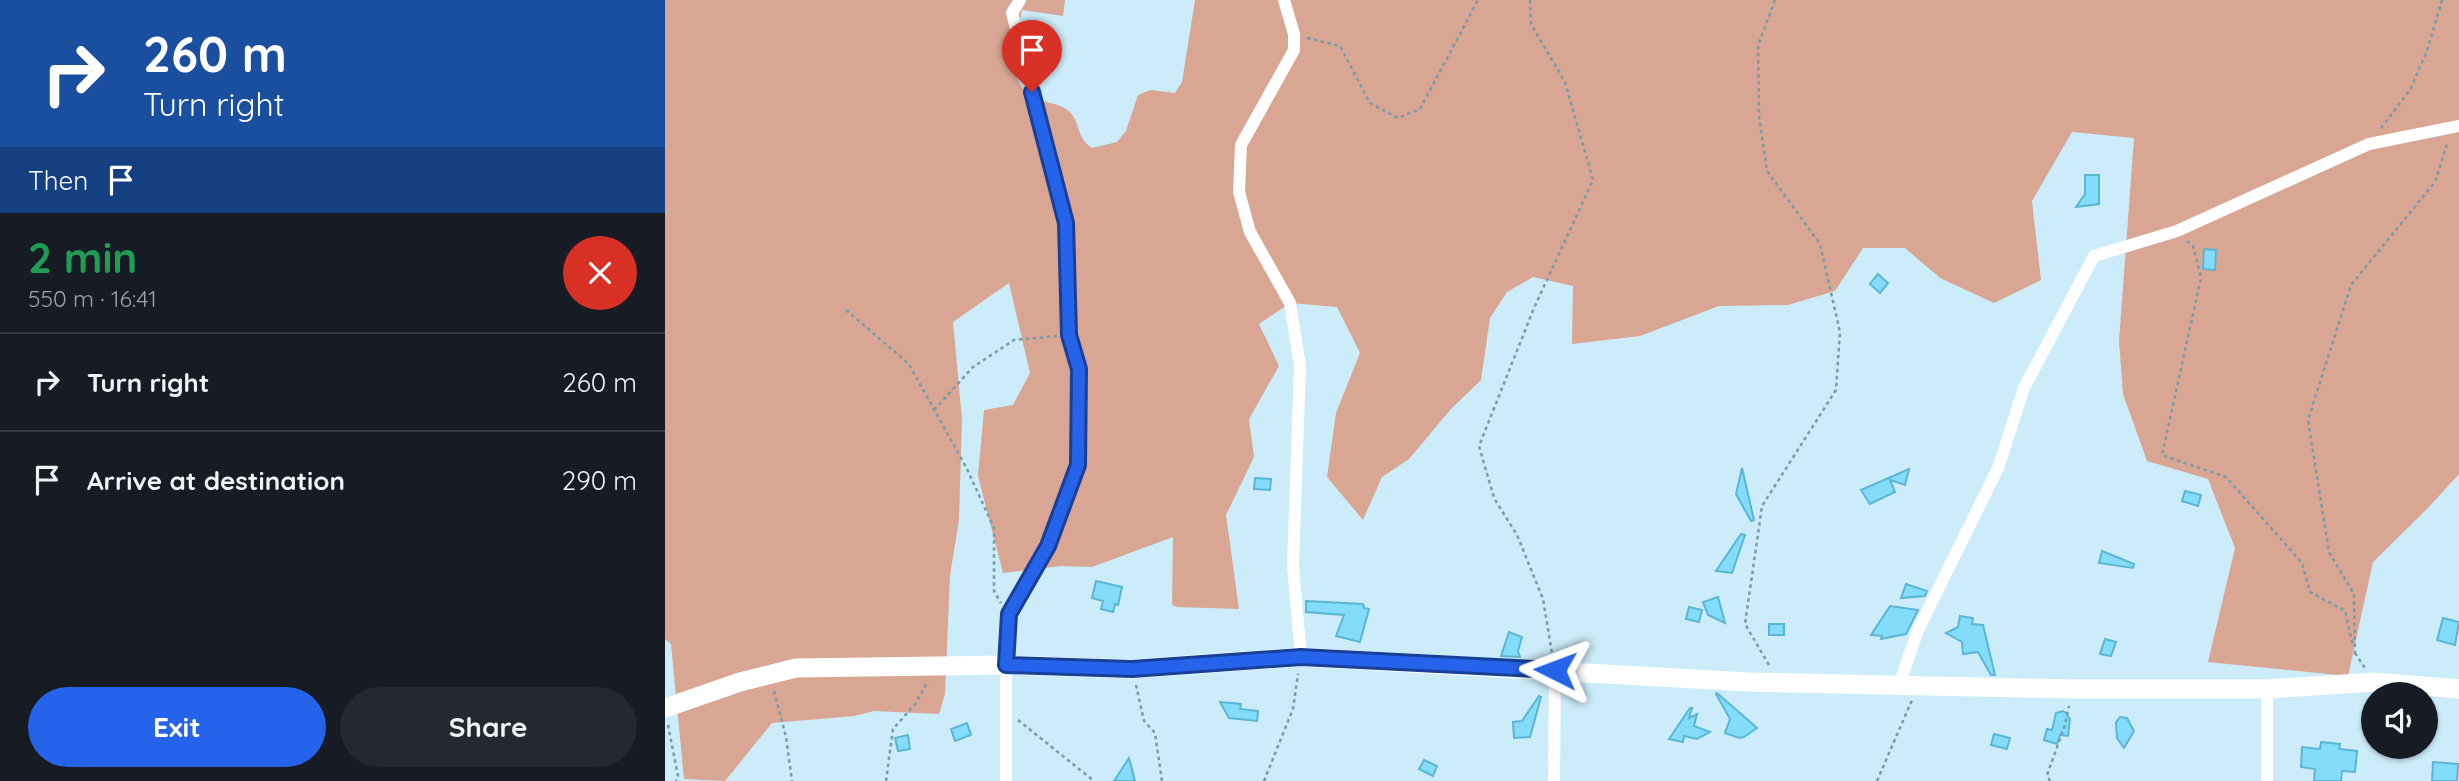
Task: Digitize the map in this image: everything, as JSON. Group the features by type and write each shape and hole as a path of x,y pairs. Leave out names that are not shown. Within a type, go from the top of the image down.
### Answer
{"main road":[{"path":"666,716 740,682 796,668 1006,665 1132,669 1301,657 1779,682 2073,689 2267,689 2361,683"},
{"path":"2438,686 2459,688"}],"street":[{"path":"1006,781 1009,614 1048,546 1078,465 1079,369 1069,335 1066,223 1012,13 1020,0"},
{"path":"1284,0 1294,34 1294,50 1241,145 1240,192 1250,232 1290,303 1300,366 1293,566 1301,657"},
{"path":"1909,685 1918,629 1998,468 2024,388 2094,256 2177,231 2369,144 2456,127"},
{"path":"1554,781 1555,670"},
{"path":"2267,689 2267,781"}],"path":[{"path":"1294,34 1340,46 1370,103 1398,118 1420,109 1478,0"},
{"path":"1530,0 1531,24 1565,82 1593,180 1534,308 1479,446 1494,498 1517,535 1543,600 1555,670"},
{"path":"1775,0 1758,45 1759,117 1767,171 1820,244 1840,332 1836,390 1762,506 1745,624 1779,682"},
{"path":"2369,144 2410,90 2427,51 2442,0"},
{"path":"2355,654 2354,594 2329,552 2308,420 2351,285 2435,182 2456,127"},
{"path":"2177,231 2193,246 2201,278 2162,455 2226,477 2302,563 2310,592 2345,611 2355,654 2375,682"},
{"path":"846,310 909,364 967,469 994,528 994,591 1009,614"},
{"path":"934,410 973,367 1014,340 1069,335"},
{"path":"1264,781 1293,709 1301,657"},
{"path":"886,781 893,729 916,703 936,666"},
{"path":"1132,669 1144,721 1156,733 1161,781"},
{"path":"770,674 786,737 792,781"},
{"path":"1877,781 1909,685"},
{"path":"2050,781 2047,775 2065,725 2073,689"},
{"path":"1006,710 1094,781"},
{"path":"666,716 676,781"}],"shaded area":[{"path":"665,0 1065,0 1063,16 1022,10 1015,44 1014,68 1022,88 1031,96 1071,113 1086,143 1092,148 1117,142 1126,131 1138,95 1151,90 1175,93 1182,82 1195,0 2459,0 2459,474 2373,562 2348,676 2208,662 2235,548 2208,479 2147,461 2123,394 2119,341 2134,138 2072,132 2032,201 2041,280 1994,303 1940,278 1905,248 1863,248 1835,291 1788,305 1719,306 1640,336 1572,344 1573,286 1533,277 1507,292 1490,318 1481,380 1451,409 1409,459 1382,477 1363,520 1327,477 1336,413 1360,353 1337,307 1290,303 1259,324 1279,366 1249,419 1254,457 1226,515 1239,609 1177,607 1172,605 1173,537 1092,567 1061,566 1003,573 978,476 984,410 1013,405 1030,373 1009,283 953,322 962,419 959,520 950,575 945,694 939,714 874,711 854,716 772,723 725,781 684,779 671,644 665,639"}],"building":[{"path":"2085,175 2099,175 2099,204 2076,207 2085,194"},
{"path":"2204,249 2216,250 2215,270 2203,269"},
{"path":"1878,274 1888,283 1880,293 1870,284"},
{"path":"1742,468 1754,520 1751,521 1736,494"},
{"path":"1909,469 1905,485 1890,480 1895,492 1870,504 1861,490"},
{"path":"1255,478 1271,479 1270,490 1254,489"},
{"path":"2185,491 2201,495 2198,506 2182,501"},
{"path":"1741,534 1745,535 1732,573 1716,571"},
{"path":"2102,551 2134,564 2133,568 2099,563"},
{"path":"1096,581 1122,587 1118,605 1115,604 1113,612 1101,609 1103,601 1092,598"},
{"path":"1906,584 1927,591 1925,596 1901,598"},
{"path":"1718,597 1725,623 1708,615 1703,602"},
{"path":"1306,601 1363,604 1364,608 1369,609 1360,642 1336,636 1344,615 1306,612"},
{"path":"1890,606 1918,610 1906,634 1881,639 1882,636 1871,635"},
{"path":"1689,607 1702,610 1699,622 1686,619"},
{"path":"1960,616 1973,618 1972,624 1983,625 1995,675 1991,675 1978,652 1963,654 1962,642 1946,633 1958,627"},
{"path":"2443,618 2459,622 2455,645 2437,640"},
{"path":"1769,624 1784,624 1784,635 1769,635"},
{"path":"1509,632 1522,637 1518,651 1520,657 1501,656"},
{"path":"2105,639 2116,642 2111,656 2100,654"},
{"path":"1717,693 1757,728 1739,738 1725,733 1730,719"},
{"path":"1539,696 1541,697 1530,737 1514,738 1513,722 1522,721"},
{"path":"1220,702 1241,704 1240,709 1258,711 1257,721 1229,718"},
{"path":"1690,708 1689,718 1697,714 1694,726 1710,732 1697,739 1684,736 1683,742 1669,739"},
{"path":"2063,711 2070,719 2068,736 2060,735 2057,744 2044,740 2047,729 2052,730 2056,713"},
{"path":"2120,717 2127,718 2134,731 2124,748 2117,738 2116,722"},
{"path":"967,723 971,735 955,741 951,729"},
{"path":"1994,734 2010,738 2007,749 1991,745"},
{"path":"908,735 910,749 898,751 895,738"},
{"path":"2321,742 2340,744 2339,749 2357,751 2355,772 2342,771 2341,781 2314,781 2315,769 2301,767 2302,747 2320,749"},
{"path":"1129,758 1135,781 1114,781"},
{"path":"1424,760 1437,766 1433,776 1419,769"},
{"path":"2433,762 2458,764 2457,781 2432,781"}],"route":[{"path":"1032,92 1066,223 1069,335 1079,369 1078,465 1048,546 1009,614 1006,665 1132,669 1301,657 1555,670"}]}
